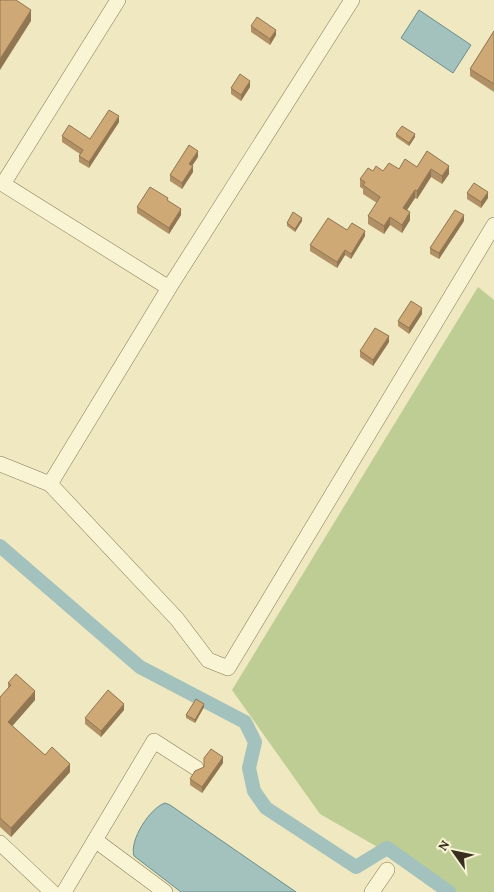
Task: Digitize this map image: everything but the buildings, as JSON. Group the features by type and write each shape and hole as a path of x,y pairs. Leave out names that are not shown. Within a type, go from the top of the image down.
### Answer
{"street":[{"path":"1,186 118,0"},
{"path":"50,484 169,288 352,0"},
{"path":"0,166 1,186"},
{"path":"1,186 169,288"},
{"path":"0,464 50,484 177,619 208,660 228,668 494,225"},
{"path":"64,892 154,741 196,768"},
{"path":"95,840 165,892"},
{"path":"0,843 52,892"},
{"path":"372,892 387,870"}],"green space":[{"path":"478,287 494,300 494,892 456,892 320,814 232,690"}],"water":[{"path":"419,10 471,45 453,73 401,38"},
{"path":"165,803 296,892 181,892 134,856 133,849 142,825 153,811"}],"waterway":[{"path":"0,546 140,667 245,722 255,742 249,768 254,791 266,808 356,867 387,848 449,892"}]}
